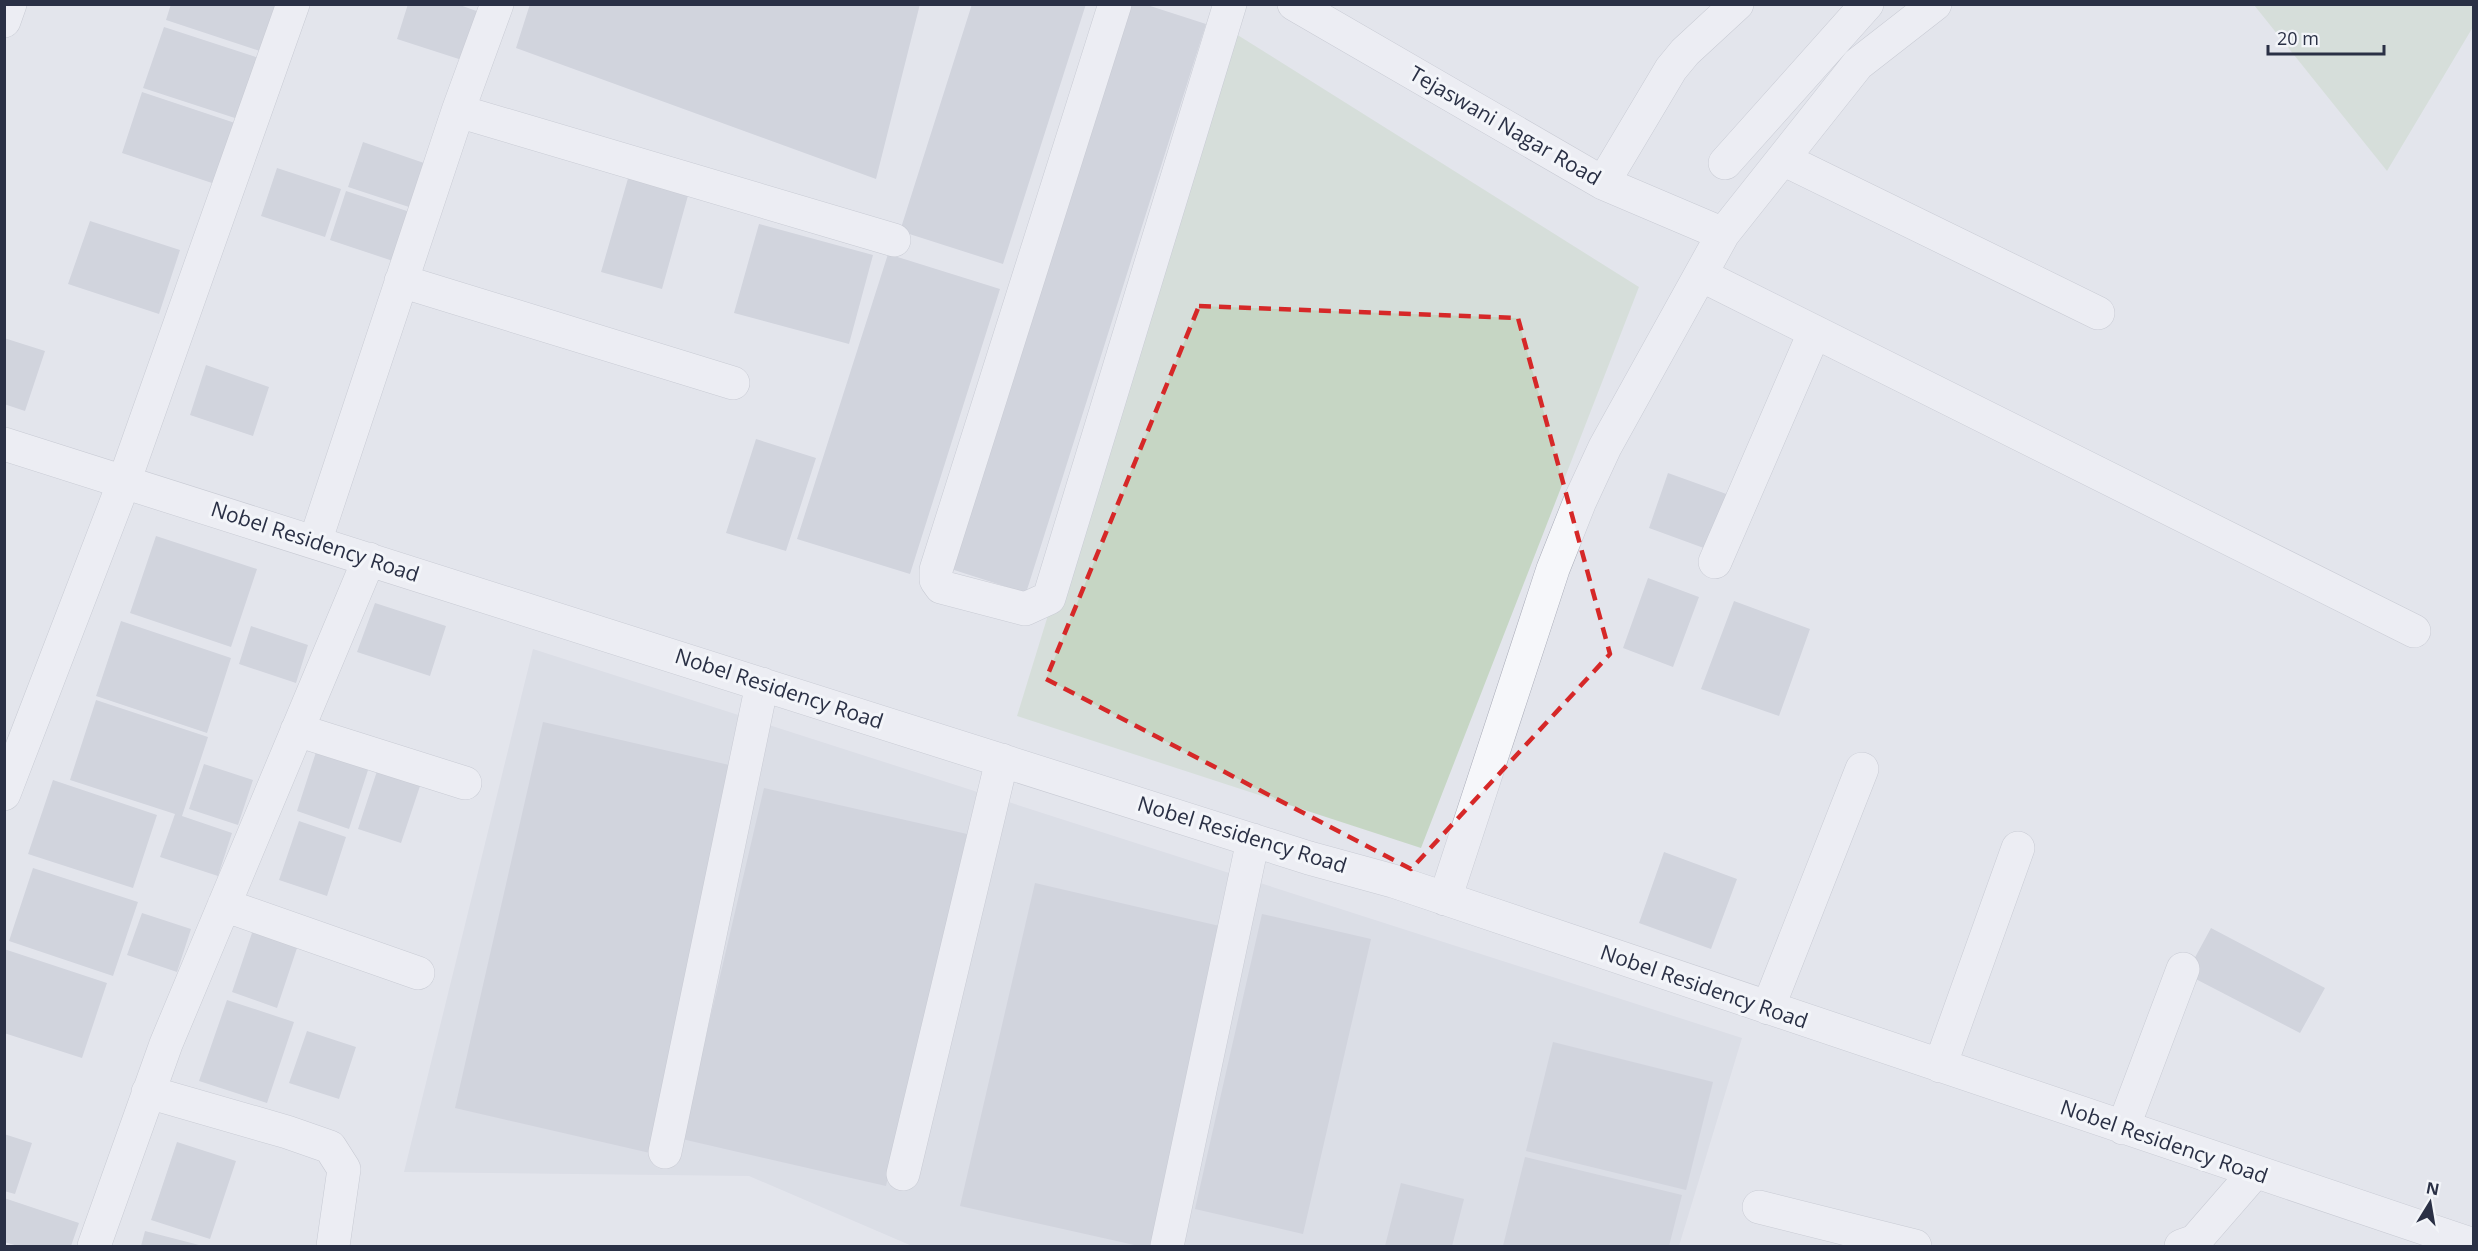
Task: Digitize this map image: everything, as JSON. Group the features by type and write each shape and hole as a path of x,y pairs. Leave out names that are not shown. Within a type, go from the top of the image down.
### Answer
{"street":[{"path":"4,21 10,4"},
{"path":"4,794 124,482 293,4"},
{"path":"315,542 458,111 498,4"},
{"path":"1115,4 936,570 936,580 941,587 1025,609 1049,598 1230,4"},
{"name":"Tejaswani Nagar Road","path":"1294,4 1603,183 1723,234"},
{"path":"1603,183 1671,69 1685,52 1737,4"},
{"path":"1725,163 1867,4"},
{"path":"1445,899 1553,569 1580,501 1605,447 1723,234 1858,64 1935,4"},
{"path":"458,111 894,240"},
{"path":"1783,159 2098,313"},
{"path":"1701,275 2414,631"},
{"path":"401,281 733,383"},
{"path":"1715,562 1814,333"},
{"name":"Nobel Residency Road","path":"4,444 1253,840 1393,881 2474,1245"},
{"path":"94,1246 148,1092 369,559"},
{"path":"665,1152 762,684"},
{"path":"297,730 465,783"},
{"path":"903,1174 1002,760"},
{"path":"1768,1008 1862,769"},
{"path":"1167,1246 1253,840"},
{"path":"1940,1066 2018,848"},
{"path":"224,905 418,973"},
{"path":"2123,1128 2183,969"},
{"path":"148,1092 287,1132 330,1147 344,1169 333,1246"},
{"path":"2181,1246 2195,1241 2255,1172"},
{"path":"1759,1207 1915,1246"}],"highlighted area":[{"path":"1199,306 1518,318 1610,654 1411,869 1046,679"}],"shaded area":[{"path":"533,649 1742,1038 1679,1246 912,1246 749,1176 404,1172"}],"green space":[{"path":"2254,5 2473,5 2473,27 2387,171"},
{"path":"1228,29 1639,287 1421,848 1017,716"}],"building":[{"path":"171,4 279,4 263,52 166,20"},
{"path":"408,4 457,4 482,13 465,61 397,39"},
{"path":"530,4 920,4 876,179 516,48"},
{"path":"972,4 1086,4 1003,264 900,231"},
{"path":"1131,4 1144,4 1206,24 1026,593 951,569"},
{"path":"164,27 262,59 241,120 143,88"},
{"path":"142,92 238,124 218,185 122,153"},
{"path":"363,142 424,163 409,207 348,187"},
{"path":"277,168 341,189 325,237 261,216"},
{"path":"629,175 689,192 662,289 601,272"},
{"path":"346,191 410,212 393,261 330,240"},
{"path":"90,221 180,250 159,314 68,284"},
{"path":"759,224 873,255 849,344 734,313"},
{"path":"888,254 1000,289 910,574 797,539"},
{"path":"4,338 45,351 25,411 4,404"},
{"path":"206,365 269,387 253,436 190,415"},
{"path":"756,439 816,458 786,551 726,533"},
{"path":"1668,473 1732,496 1712,551 1649,528"},
{"path":"156,536 257,569 231,647 130,613"},
{"path":"1648,578 1699,597 1673,667 1623,648"},
{"path":"1734,601 1810,629 1779,716 1701,689"},
{"path":"375,603 446,626 430,676 357,652"},
{"path":"121,621 231,658 207,733 96,696"},
{"path":"251,626 308,645 296,683 239,664"},
{"path":"96,700 208,737 182,816 232,833 218,876 160,857 175,814 70,780"},
{"path":"543,722 738,767 650,1153 455,1108"},
{"path":"317,749 369,767 349,829 297,811"},
{"path":"204,764 253,780 238,825 189,809"},
{"path":"378,768 421,783 401,843 358,829"},
{"path":"53,780 157,815 133,888 28,854"},
{"path":"764,788 967,834 886,1186 682,1139"},
{"path":"299,821 346,837 327,896 279,880"},
{"path":"1664,852 1737,879 1711,949 1639,923"},
{"path":"33,868 138,902 113,976 9,941"},
{"path":"1035,883 1228,928 1154,1246 1139,1246 960,1206"},
{"path":"142,913 191,929 177,972 127,955"},
{"path":"1262,914 1371,939 1303,1234 1195,1209"},
{"path":"2211,928 2325,988 2300,1033 2186,974"},
{"path":"253,930 298,945 277,1008 232,992"},
{"path":"4,949 107,983 82,1058 4,1033"},
{"path":"227,1000 294,1022 267,1103 199,1081"},
{"path":"307,1031 356,1047 339,1099 289,1083"},
{"path":"1553,1042 1713,1082 1686,1190 1526,1151"},
{"path":"4,1134 32,1143 15,1194 4,1191"},
{"path":"177,1142 236,1161 210,1239 151,1220"},
{"path":"1525,1157 1682,1195 1669,1246 1503,1246"},
{"path":"1401,1183 1464,1199 1452,1246 1385,1246"},
{"path":"4,1198 79,1223 71,1246 18,1246 4,1242"},
{"path":"145,1231 203,1246 141,1246"}]}
